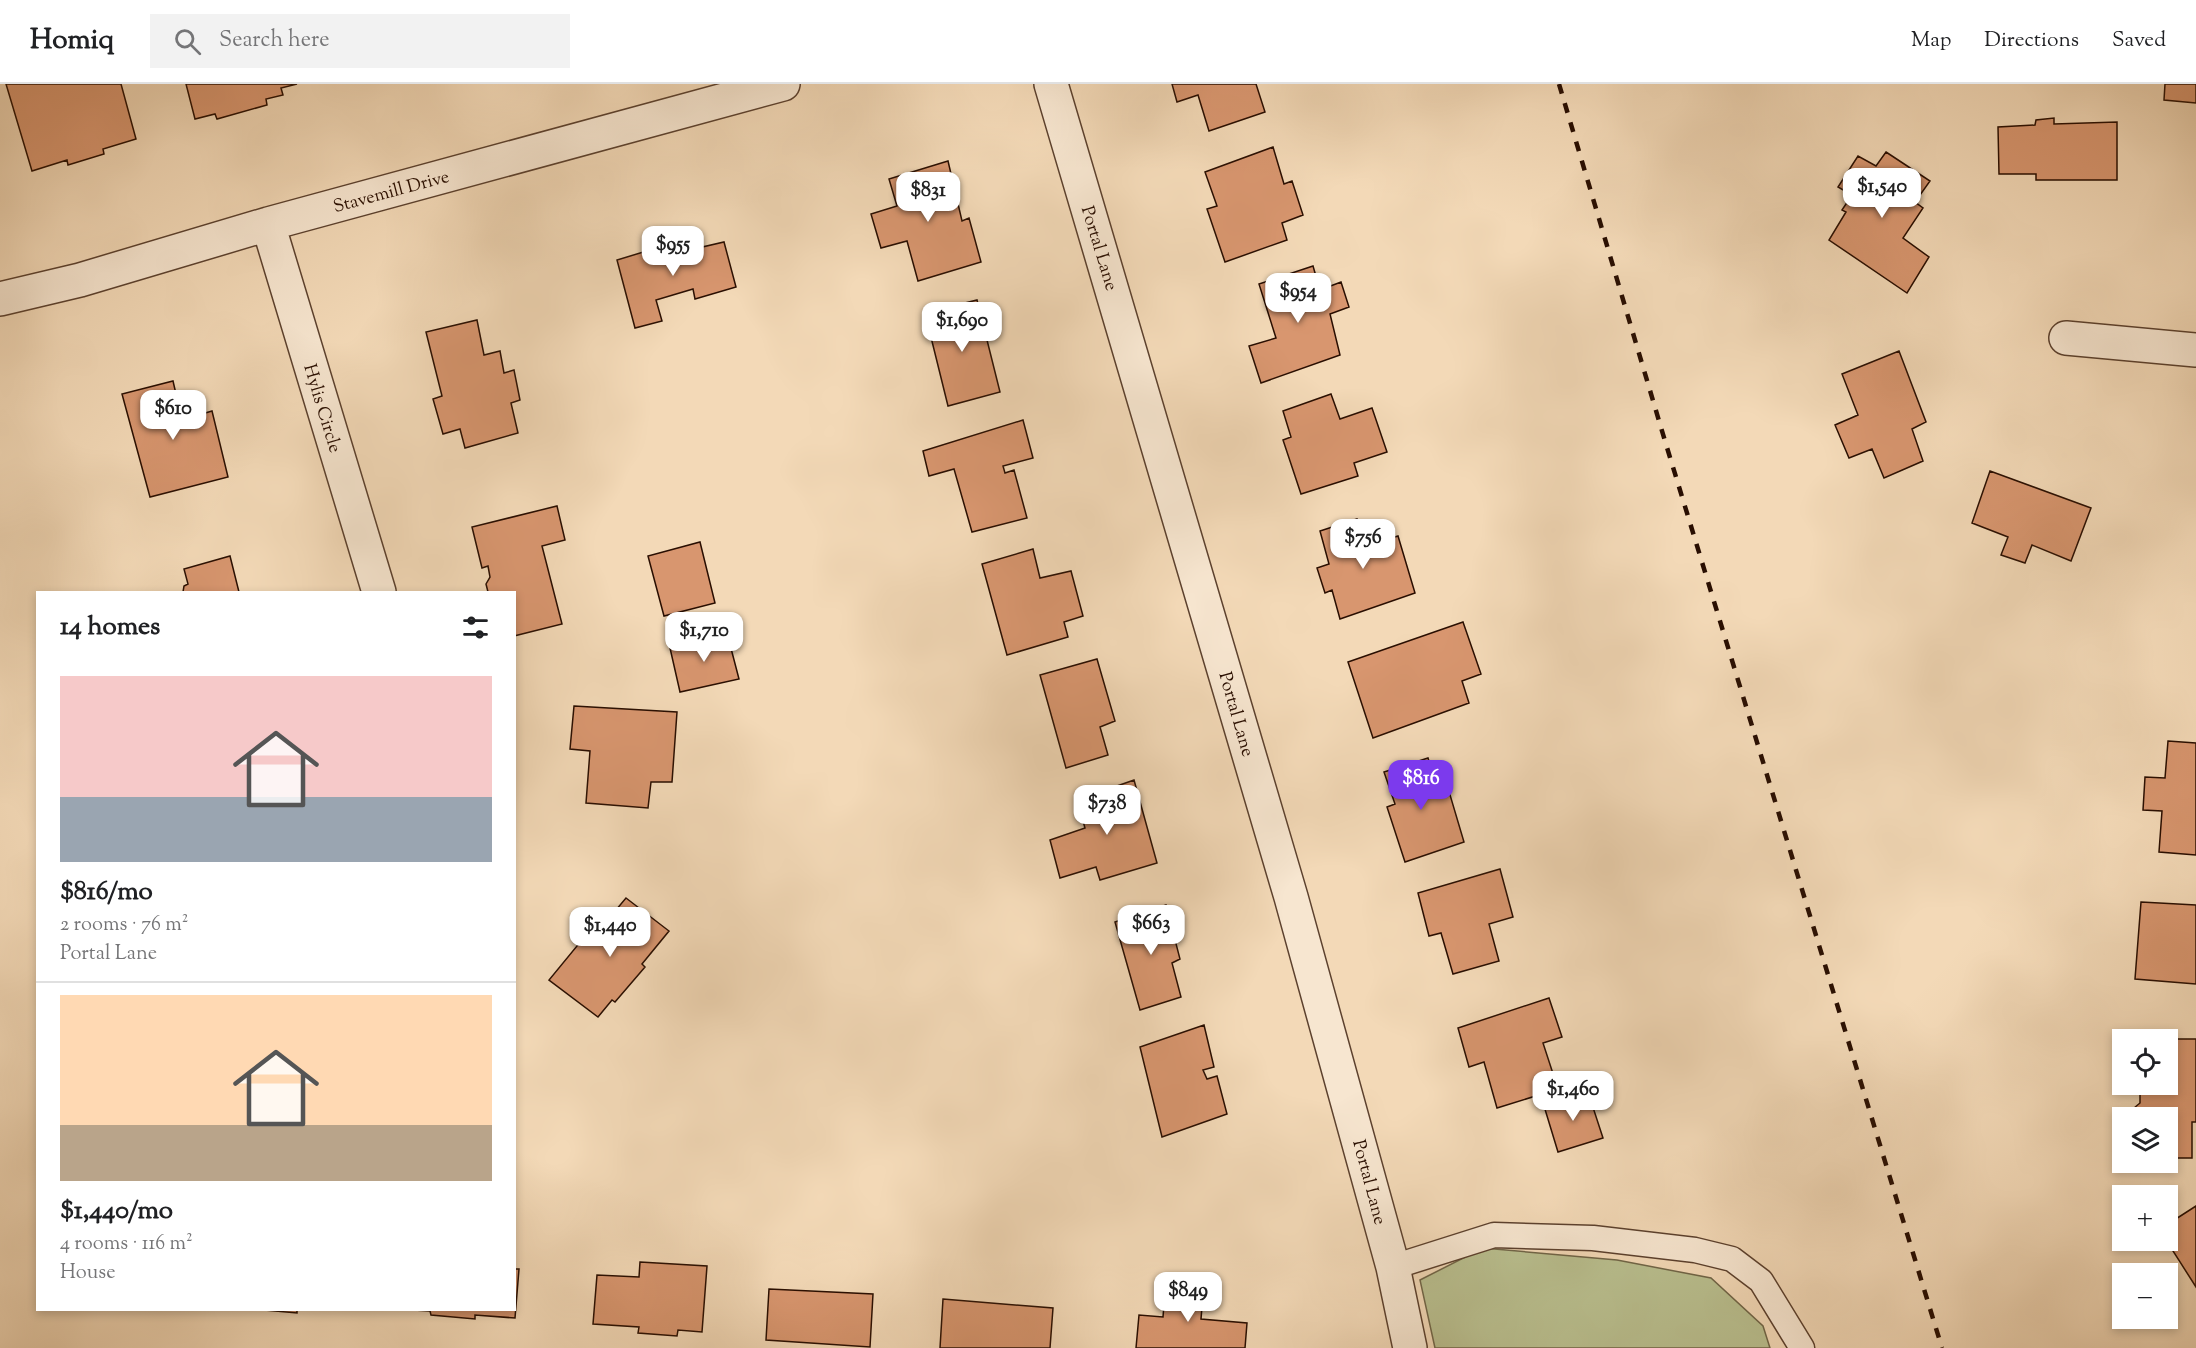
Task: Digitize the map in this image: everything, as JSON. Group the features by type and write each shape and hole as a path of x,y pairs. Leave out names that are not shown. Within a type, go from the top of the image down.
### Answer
{"street":[{"name":"Stavemill Drive","path":"0,299 80,280 268,224 783,84"},
{"name":"Portal Lane","path":"1051,84 1288,886 1393,1267 1410,1348"},
{"name":"Hylis Circle","path":"268,224 379,591"},
{"path":"2066,338 2196,350"}],"lane":[{"path":"1393,1267 1494,1236 1593,1238 1695,1250 1732,1259 1761,1281 1802,1348"}],"green space":[{"path":"1483,1248 1617,1260 1711,1278 1763,1326 1770,1348 1435,1348 1420,1280"}],"building":[{"path":"6,84 121,84 136,139 103,149 104,154 68,165 67,160 32,171"},
{"path":"186,84 297,84 281,88 283,95 266,99 267,105 217,119 215,114 195,119"},
{"path":"1172,84 1256,84 1265,112 1209,131 1198,95 1177,102"},
{"path":"2165,84 2196,84 2196,103 2164,100"},
{"path":"2054,118 2054,124 2117,122 2117,180 2036,180 2036,174 1999,174 1998,127 2035,125 2036,120"},
{"path":"1273,147 1284,184 1292,181 1303,215 1282,223 1287,240 1225,262 1207,209 1217,206 1205,172"},
{"path":"1886,152 1930,181 1915,202 1923,208 1903,238 1929,257 1907,293 1829,240 1846,212 1842,210 1852,195 1838,187 1858,156 1876,166"},
{"path":"948,161 962,221 969,218 981,262 918,281 907,241 881,248 871,214 897,206 889,179"},
{"path":"683,240 685,251 724,242 736,287 695,299 693,289 656,300 662,321 635,328 617,260"},
{"path":"1313,266 1320,290 1341,282 1349,307 1330,314 1340,355 1261,383 1249,346 1276,338 1259,284"},
{"path":"977,300 1000,392 948,406 925,313"},
{"path":"477,320 484,355 500,351 504,373 514,370 520,400 511,403 518,433 465,448 460,429 443,434 433,399 442,396 426,332"},
{"path":"1899,351 1926,422 1912,429 1923,461 1884,478 1872,449 1849,458 1835,425 1858,415 1842,374"},
{"path":"173,381 182,420 212,411 228,477 150,497 122,394"},
{"path":"1331,394 1340,419 1372,408 1387,452 1354,463 1358,476 1301,494 1283,440 1291,437 1283,411"},
{"path":"1023,420 1033,458 1003,466 1005,473 1014,470 1027,518 972,532 954,469 929,476 923,451"},
{"path":"1990,471 2091,508 2071,561 2032,545 2025,563 2001,555 2008,537 1972,523"},
{"path":"557,506 565,540 542,546 562,624 516,636 516,591 488,591 486,584 490,577 488,566 482,568 472,527"},
{"path":"1357,519 1366,546 1398,536 1415,593 1340,619 1332,590 1325,593 1317,568 1329,564 1320,531"},
{"path":"700,542 715,603 664,616 648,556"},
{"path":"1033,549 1040,578 1071,571 1083,616 1064,622 1068,637 1007,655 982,564"},
{"path":"230,556 239,591 183,591 184,586 188,584 184,569"},
{"path":"1463,622 1481,674 1462,681 1469,703 1373,738 1348,662"},
{"path":"727,633 739,679 680,692 670,648"},
{"path":"1097,659 1115,721 1100,727 1108,755 1066,768 1040,675"},
{"path":"574,706 677,712 672,782 651,782 648,808 586,803 590,751 570,749"},
{"path":"2168,741 2196,743 2196,855 2159,852 2162,811 2143,810 2145,777 2165,778"},
{"path":"1428,758 1438,790 1448,788 1464,842 1405,862 1387,807 1395,804 1384,772"},
{"path":"1134,780 1157,863 1100,880 1096,867 1060,878 1050,840 1085,828 1077,800"},
{"path":"1500,869 1513,917 1489,924 1499,961 1453,974 1441,933 1429,936 1418,893"},
{"path":"626,898 669,931 642,964 645,967 615,1002 612,1000 598,1017 549,980 595,924 600,929"},
{"path":"2141,902 2196,905 2196,984 2135,979"},
{"path":"1166,905 1180,959 1172,963 1181,997 1140,1010 1115,922"},
{"path":"1549,998 1562,1037 1543,1043 1558,1089 1497,1108 1484,1062 1469,1067 1458,1028"},
{"path":"1204,1025 1214,1067 1203,1070 1207,1079 1217,1076 1227,1114 1162,1137 1140,1047"},
{"path":"2178,1039 2196,1039 2196,1122 2192,1122 2192,1158 2178,1158 2178,1107 2135,1107 2140,1103 2140,1095 2178,1095"},
{"path":"1588,1092 1603,1138 1558,1152 1544,1106"},
{"path":"2196,1206 2196,1287 2173,1251 2178,1251 2178,1218"},
{"path":"640,1262 707,1266 702,1332 678,1330 677,1336 638,1333 639,1327 593,1324 597,1275 639,1277"},
{"path":"516,1269 519,1269 516,1306"},
{"path":"1166,1280 1204,1283 1201,1319 1247,1323 1245,1348 1136,1348 1139,1315 1163,1317"},
{"path":"769,1289 873,1294 870,1347 766,1340"},
{"path":"943,1299 1053,1308 1050,1348 940,1348"},
{"path":"430,1311 516,1311 515,1318 475,1315 475,1319 431,1315"}],"railway":[{"path":"1559,84 1665,441 1942,1348"}]}
